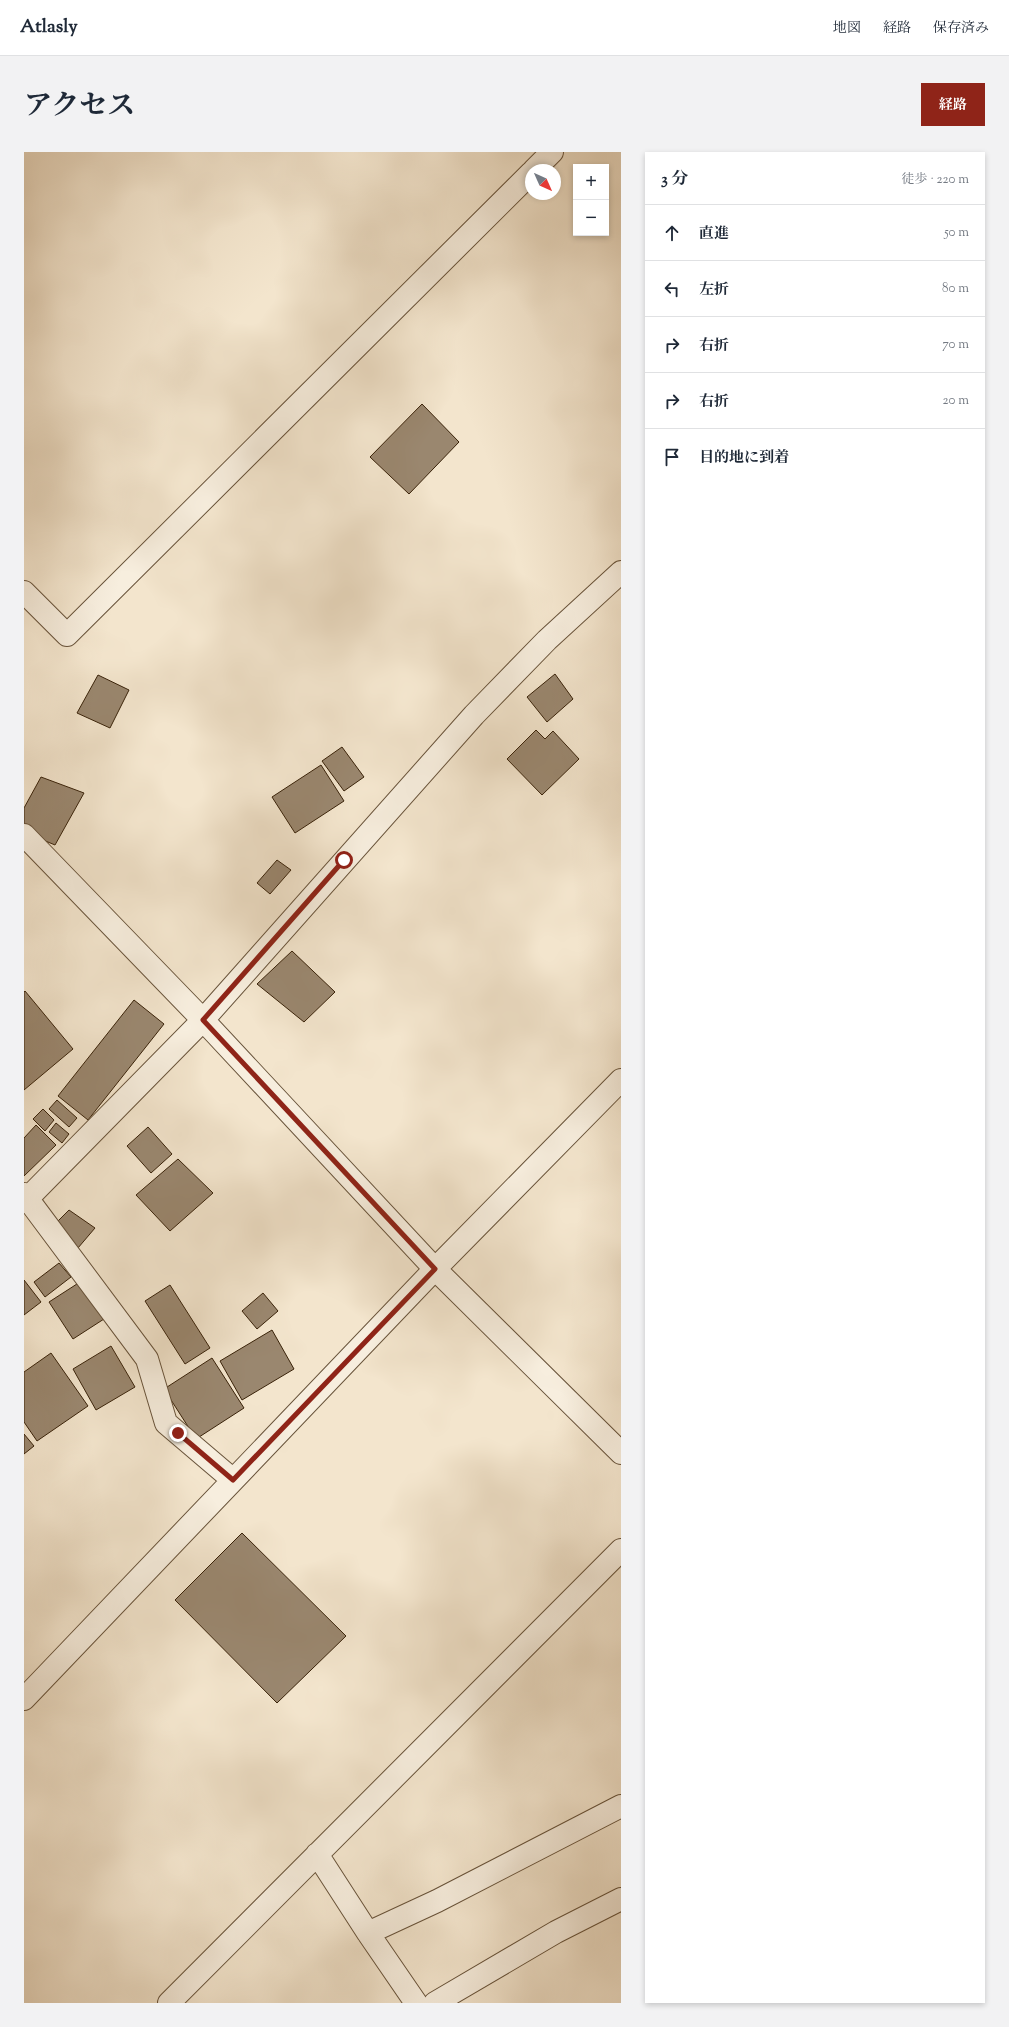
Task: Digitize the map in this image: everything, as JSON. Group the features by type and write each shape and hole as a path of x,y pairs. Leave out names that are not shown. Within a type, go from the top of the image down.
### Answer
{"street":[{"path":"540,164 552,152"},
{"path":"24,592 67,635 525,179"},
{"path":"233,1480 166,1423 147,1359 26,1198 203,1020 474,715 547,640 621,572"},
{"path":"24,835 203,1020 435,1269 621,1453"},
{"path":"24,1699 435,1269 621,1080"},
{"path":"169,2003 621,1550"},
{"path":"368,1933 437,1901 621,1806"},
{"path":"318,1854 368,1933 416,2003"},
{"path":"434,2003 556,1932 621,1899"}],"building":[{"path":"422,404 459,442 409,494 370,457"},
{"path":"555,674 573,699 547,722 527,697"},
{"path":"98,675 129,690 110,728 77,713"},
{"path":"536,730 545,739 553,731 579,759 542,795 507,759"},
{"path":"342,747 364,777 344,791 322,761"},
{"path":"321,765 344,801 295,833 272,797"},
{"path":"41,777 84,793 55,845 24,832 24,808"},
{"path":"277,860 291,870 270,894 257,883"},
{"path":"292,951 335,992 304,1022 257,984"},
{"path":"25,991 73,1049 24,1090 24,992"},
{"path":"134,1000 164,1024 88,1120 58,1096"},
{"path":"57,1100 77,1118 69,1127 49,1109"},
{"path":"43,1109 54,1120 45,1131 33,1119"},
{"path":"56,1123 69,1134 62,1143 49,1132"},
{"path":"36,1125 56,1145 24,1176 24,1138"},
{"path":"148,1127 172,1154 151,1173 127,1146"},
{"path":"178,1159 213,1193 170,1231 136,1195"},
{"path":"69,1210 95,1228 72,1255 48,1231"},
{"path":"59,1263 71,1277 45,1297 34,1282"},
{"path":"24,1280 41,1302 24,1315"},
{"path":"80,1282 104,1319 73,1339 49,1302"},
{"path":"170,1285 210,1348 185,1364 145,1301"},
{"path":"263,1293 278,1311 257,1329 242,1311"},
{"path":"272,1330 294,1369 242,1400 220,1361"},
{"path":"111,1346 135,1387 96,1410 73,1369"},
{"path":"51,1353 88,1406 37,1441 24,1422 24,1372"},
{"path":"212,1358 244,1408 196,1439 164,1389"},
{"path":"24,1434 34,1446 24,1454"},
{"path":"242,1533 346,1636 277,1703 175,1600"}],"route":[{"path":"178,1433 233,1480 435,1269 203,1020 344,860"}]}
